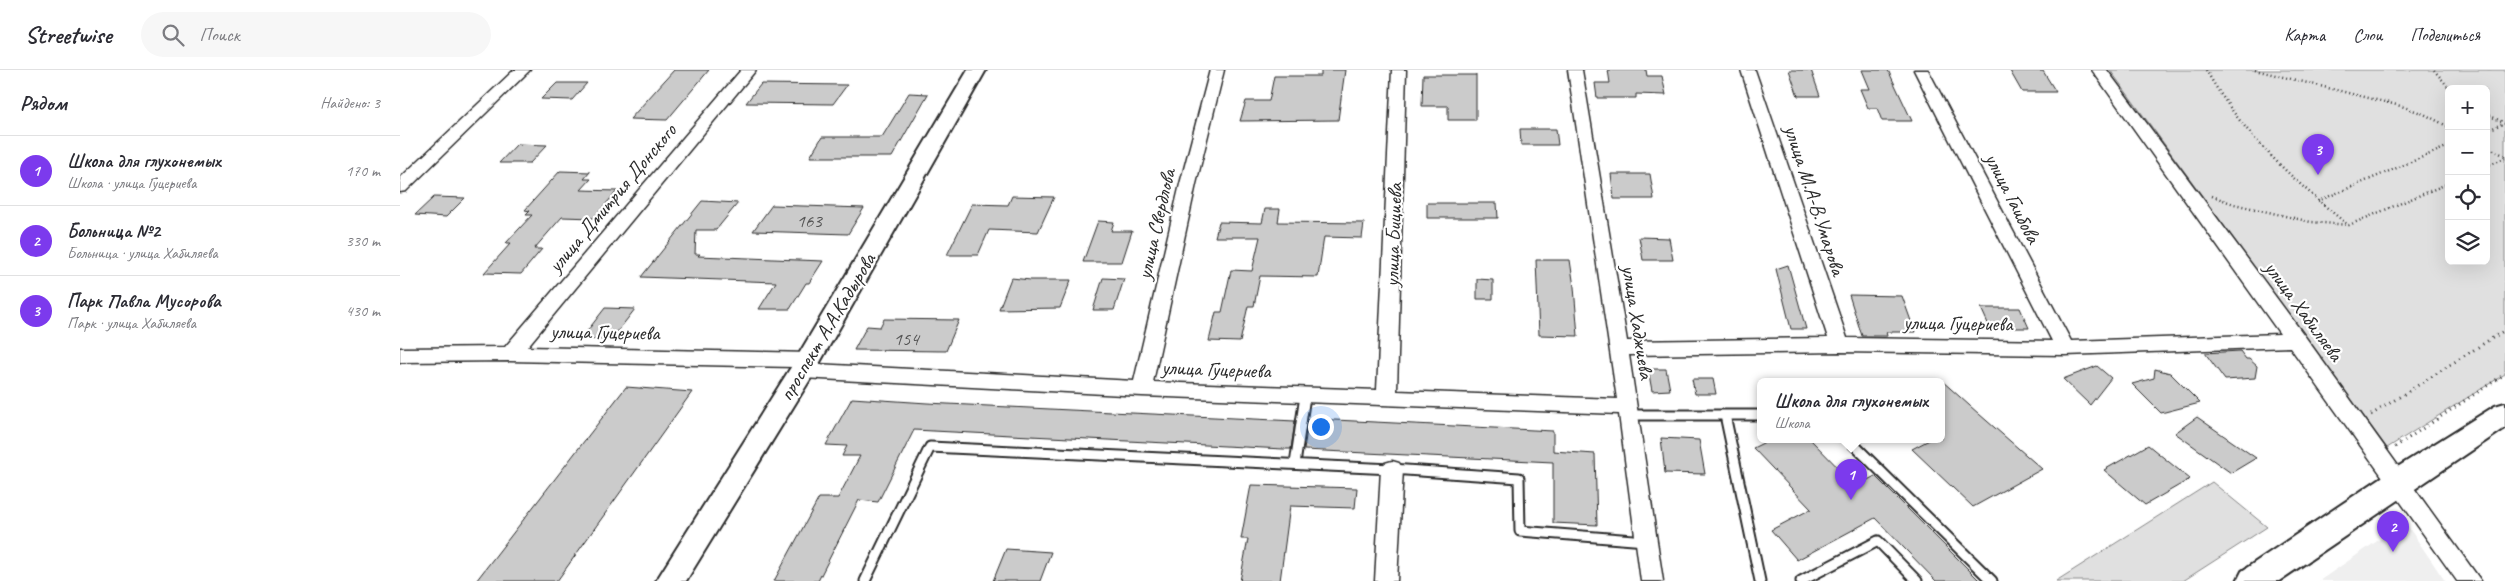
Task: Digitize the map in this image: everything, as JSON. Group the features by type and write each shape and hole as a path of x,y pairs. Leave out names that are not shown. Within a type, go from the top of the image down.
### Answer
{"main road":[{"path":"2253,581 2505,414"}],"street":[{"path":"400,187 523,70"},
{"name":"улица Дмитрия Донского","path":"510,354 749,70"},
{"name":"проспект А.А.Кадырова","path":"670,581 805,365 977,70"},
{"name":"улица Свердлова","path":"1142,389 1188,184 1217,70"},
{"name":"улица Бициева","path":"1387,399 1399,70"},
{"name":"улица Хаджиева","path":"1575,70 1619,348 1652,581"},
{"name":"улица М.А-В.Умарова","path":"1748,70 1840,345"},
{"name":"улица Гаибова","path":"1921,70 2065,348"},
{"name":"улица Хабиляева","path":"2099,70 2298,340 2470,581"},
{"name":"улица Гуцериева","path":"1619,348 1840,345 2065,348 2298,340"},
{"name":"улица Гуцериева","path":"400,355 510,354 805,365 1142,389 1628,411"},
{"path":"1386,581 1392,469"}],"lane":[{"path":"1295,464 1305,396"},
{"path":"1628,411 1757,415"},
{"path":"1724,415 1760,581"},
{"path":"1852,443 1992,581"},
{"path":"865,581 930,447 1392,469 1519,478 1520,531 1646,541"},
{"path":"1801,581 1878,541 1917,581"}],"path":[{"path":"2206,70 2213,84 2248,132 2318,201 2348,225"},
{"path":"2255,70 2401,106 2424,114 2445,125"},
{"path":"2434,70 2447,85"},
{"path":"2490,116 2505,123"},
{"path":"2490,129 2505,123"},
{"path":"2318,201 2445,148"},
{"path":"2490,148 2505,157"},
{"path":"2490,164 2505,157"},
{"path":"2184,187 2234,204 2311,222 2348,225 2445,185"},
{"path":"2358,424 2505,330"},
{"path":"2381,456 2505,374"}],"shaded area":[{"path":"2110,70 2505,70 2505,374 2387,448"},
{"path":"2212,482 2267,527 2183,581 2056,581"},
{"path":"2405,522 2445,581 2319,581"}],"building":[{"path":"674,70 709,70 667,120 630,119"},
{"path":"1321,70 1345,70 1338,120 1240,121 1246,101 1269,101 1274,76 1321,76"},
{"path":"1608,70 1646,70 1647,76 1662,76 1666,95 1636,94 1636,98 1597,98 1595,83 1610,83"},
{"path":"1789,70 1811,70 1820,96 1798,96"},
{"path":"1862,70 1888,70 1912,121 1882,121 1877,108 1868,108 1860,89 1870,89"},
{"path":"2010,71 2043,71 2056,92 2022,92"},
{"path":"1423,75 1476,75 1476,120 1448,120 1448,106 1422,106"},
{"path":"557,83 587,83 572,100 541,99"},
{"path":"761,84 847,85 833,104 746,103"},
{"path":"909,93 928,94 892,157 810,157 822,137 882,137"},
{"path":"1520,129 1556,129 1558,145 1521,145"},
{"path":"517,144 547,145 530,163 499,163"},
{"path":"560,171 590,172 584,179 591,179 581,190 617,191 594,218 562,217 534,249 542,249 521,274 484,273 511,243 506,243 532,215 526,215 530,211 525,210"},
{"path":"1611,174 1650,174 1654,199 1614,199"},
{"path":"1012,196 1054,197 1038,232 989,230 978,255 947,255 972,204 1008,205"},
{"path":"434,197 465,198 446,217 415,215"},
{"path":"702,201 738,203 716,230 696,230 695,254 700,254 698,256 823,261 809,283 806,283 790,309 759,309 776,282 641,277"},
{"path":"1427,203 1497,203 1498,218 1427,218"},
{"path":"772,205 864,208 848,234 753,231"},
{"path":"1265,209 1280,209 1278,222 1364,223 1362,238 1324,237 1318,277 1260,276 1254,306 1248,306 1240,342 1209,341 1216,312 1222,312 1231,270 1252,271 1260,237 1215,237 1219,222 1262,223"},
{"path":"1098,221 1114,222 1111,231 1132,231 1122,262 1083,262"},
{"path":"1639,237 1669,238 1673,260 1643,260"},
{"path":"1536,260 1570,260 1578,336 1539,335"},
{"path":"1788,265 1806,329 1791,329 1776,269"},
{"path":"1011,278 1071,280 1060,308 999,309"},
{"path":"1103,278 1124,279 1114,310 1093,310"},
{"path":"1477,279 1493,280 1493,299 1477,299"},
{"path":"1849,295 1902,296 1915,332 1886,332 1887,336 1862,336"},
{"path":"605,308 635,309 611,340 581,339"},
{"path":"1981,308 2020,308 2029,328 1990,328"},
{"path":"884,319 959,320 946,351 854,350 867,326 880,327"},
{"path":"2240,351 2246,359 2249,359 2257,366 2255,378 2225,380 2205,353"},
{"path":"2097,366 2111,378 2090,405 2063,379"},
{"path":"1648,369 1666,369 1670,390 1652,391"},
{"path":"2155,369 2170,373 2200,403 2161,413 2132,384 2154,378"},
{"path":"1692,379 1713,379 1716,394 1695,394"},
{"path":"1945,384 2042,469 1973,507 1912,449 1923,443 1945,443"},
{"path":"626,387 692,392 557,581 476,581"},
{"path":"852,398 1295,421 1291,449 914,430 878,502 859,500 818,581 774,581 819,498 838,498 860,456 842,456 847,446 826,445"},
{"path":"2197,417 2256,458 2231,473 2175,433"},
{"path":"1315,419 1553,431 1553,451 1595,454 1597,525 1553,523 1553,462 1304,450 1308,422 1314,422"},
{"path":"1661,438 1699,440 1705,474 1665,473"},
{"path":"1763,443 1814,443 1856,486 1875,476 1980,581 1936,581 1875,518 1797,560 1771,530 1811,509 1753,448"},
{"path":"2148,445 2190,479 2145,505 2104,470"},
{"path":"1251,485 1357,488 1355,508 1290,506 1280,581 1240,581 1248,539 1241,539"},
{"path":"1006,549 1051,552 1040,581 993,581"}],"place":[{"name":"Парк Павла Мусорова","path":"2318,175"},
{"name":"Школа для глухонемых","path":"1851,500"},
{"name":"Больница №2","path":"2393,552"}]}
